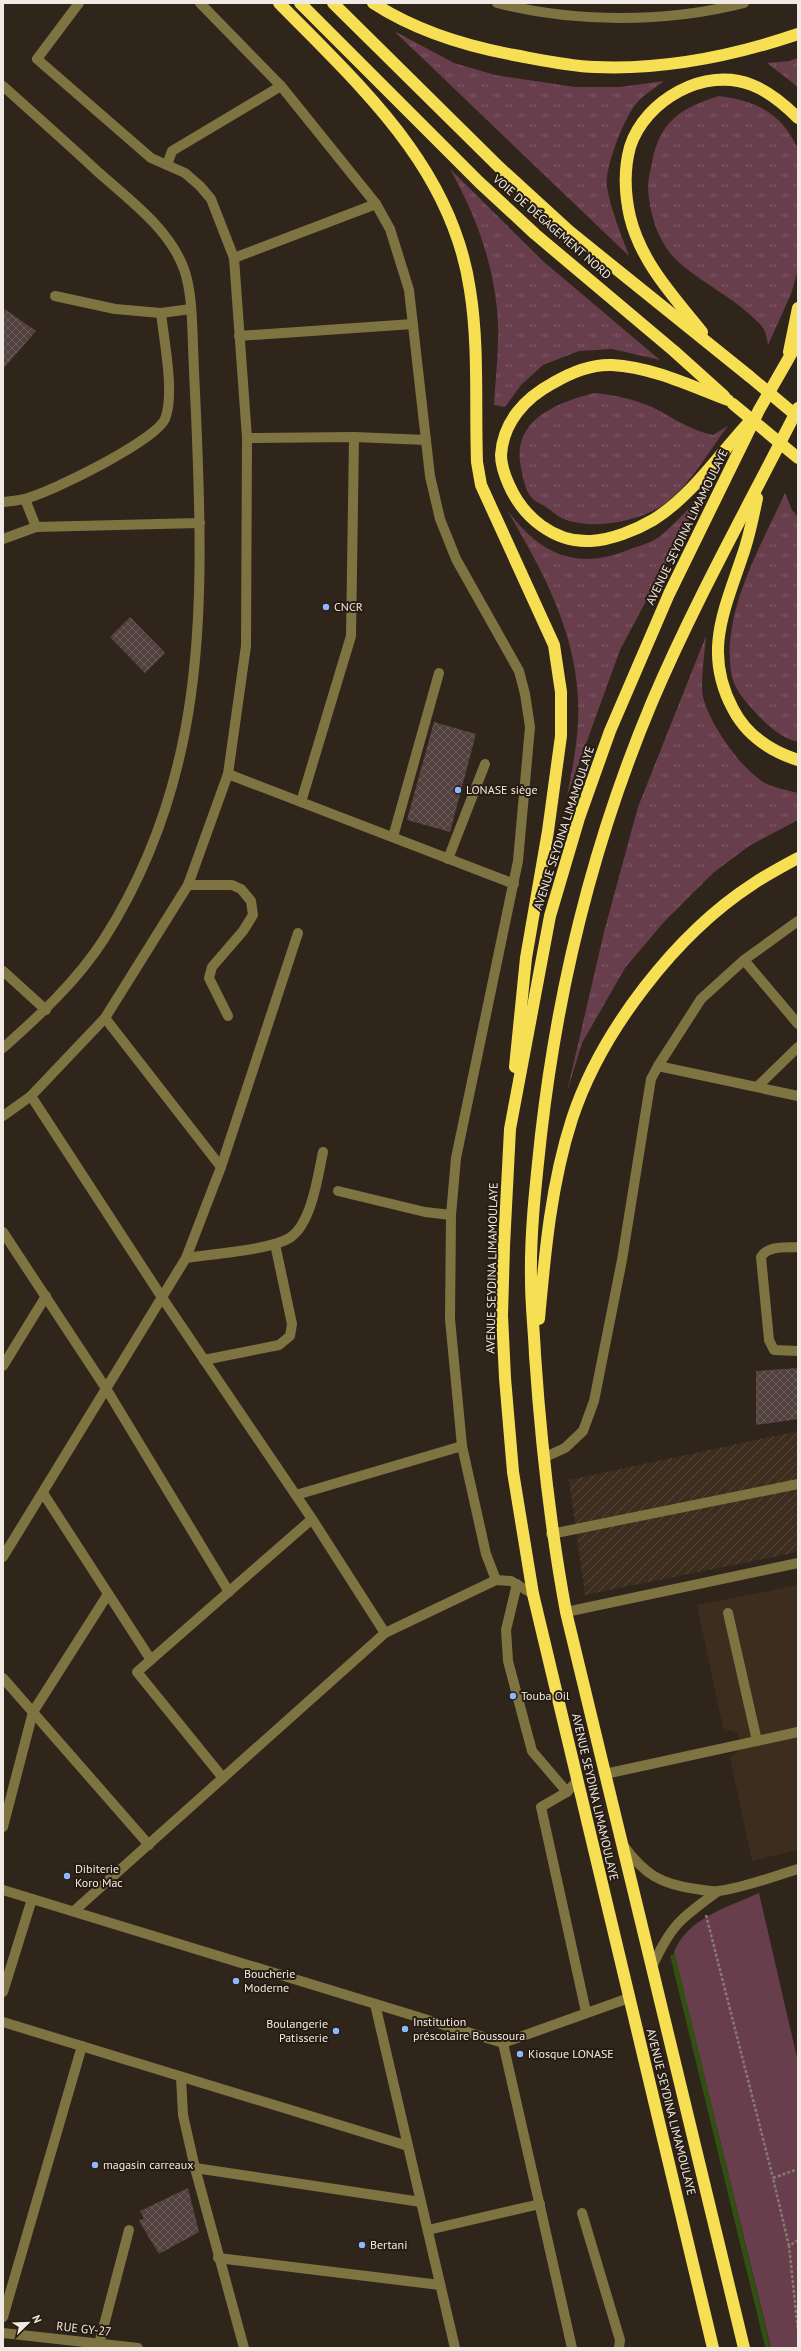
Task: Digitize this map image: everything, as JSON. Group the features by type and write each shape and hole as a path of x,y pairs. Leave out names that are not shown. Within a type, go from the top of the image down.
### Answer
{"highway":[{"path":"279,3 362,87 394,125 417,154 443,203 465,262 470,290 476,462 481,485 554,646 561,692 560,736 548,831 524,974 510,1129"},
{"name":"VOIE DE DÉGAGEMENT NORD","path":"300,3 479,182 535,234 674,351 730,402 798,458"},
{"name":"VOIE DE DÉGAGEMENT NORD","path":"333,3 499,167 558,220 798,417"},
{"path":"373,3 423,30 470,47 551,62 596,67 692,61 758,47 798,34"},
{"path":"715,348 654,272 637,238 627,195 626,171 630,147 640,126 654,109 673,95 691,85 710,80 730,79 751,84 769,93 798,118"},
{"path":"786,367 798,308"},
{"name":"AVENUE SEYDINA LIMAMOULAYE","path":"713,2348 533,1594 513,1472 505,1378 502,1315 503,1254 510,1129 550,916 579,818 610,731 669,594 760,410 786,367 798,342"},
{"path":"730,402 636,368 610,364 589,367 566,375 545,387 528,399 514,416 506,435 501,456 505,476 515,498 529,516 544,528 568,538 591,541 612,537 653,520 674,504 695,484 760,410"},
{"name":"AVENUE SEYDINA LIMAMOULAYE","path":"744,2348 566,1612 551,1534 543,1458 531,1278 537,1176 548,1079 577,925 626,770 652,702 687,625 798,408"},
{"path":"787,430 798,417"},
{"path":"760,484 748,536 725,604 719,627 717,649 719,674 725,695 736,715 749,732 780,753 798,760"},
{"path":"536,1362 546,1238 572,1119 592,1072 616,1028 644,987 673,953 706,922 753,884 798,858"}],"street":[{"path":"3,1116 31,1096 105,1018 188,885 228,774 246,646 247,438 234,258 211,199 185,173 151,158 37,59 79,3"},
{"path":"200,3 281,86 376,204 390,229 409,290 430,476 440,520 456,559 519,672 525,694 530,727 514,884 456,1158 451,1215 450,1318 462,1446 486,1554 496,1580"},
{"path":"497,3 555,13 615,18 677,15 744,3"},
{"path":"555,13 559,3"},
{"path":"3,86 145,214 168,240 184,269 191,310 200,523 199,622 194,684 186,735 163,816 146,859 103,940 78,974 46,1010 3,1048"},
{"path":"167,165 172,150 281,86"},
{"path":"234,258 376,204"},
{"path":"55,296 115,309 161,313 191,310"},
{"path":"3,502 25,499 88,472 151,434 164,420 170,396 161,313"},
{"path":"239,336 413,324"},
{"path":"247,438 354,437 426,440"},
{"path":"301,802 351,636 354,437"},
{"path":"25,499 36,528"},
{"path":"3,539 36,528 200,523"},
{"path":"393,837 439,673"},
{"path":"448,859 485,764"},
{"path":"228,774 514,884"},
{"path":"188,885 232,885 242,889 251,901 253,915 243,931 212,968 209,978 228,1016"},
{"path":"543,1458 565,1448 583,1432 594,1401 622,1260 651,1079 701,999 744,960 798,921"},
{"path":"3,1558 163,1299 186,1258 221,1167 298,933"},
{"path":"744,960 798,1024"},
{"path":"3,971 46,1010"},
{"path":"105,1018 221,1167"},
{"path":"757,1087 798,1047"},
{"path":"658,1066 798,1096"},
{"path":"31,1096 163,1299 312,1519 385,1633"},
{"path":"186,1258 275,1244 292,1236 300,1225 311,1202 323,1152"},
{"path":"338,1191 425,1212 451,1215"},
{"path":"3,1232 107,1390 229,1592"},
{"path":"204,1360 279,1345 290,1336 292,1324 275,1244"},
{"path":"798,1247 770,1249 764,1252 761,1257 769,1340 774,1350 798,1351"},
{"path":"3,1366 46,1296"},
{"path":"296,1495 462,1446"},
{"path":"551,1534 798,1484"},
{"path":"43,1493 151,1660"},
{"path":"223,1778 137,1672 312,1519"},
{"path":"566,1612 798,1562"},
{"path":"74,1911 385,1633 496,1580 507,1580 517,1584 533,1594"},
{"path":"517,1584 506,1630 508,1661 532,1751 567,1792"},
{"path":"3,1826 33,1712 108,1594"},
{"path":"728,1613 756,1741"},
{"path":"3,1678 149,1844"},
{"path":"605,1774 798,1732"},
{"path":"577,1781 567,1792 541,1807 586,2012"},
{"path":"622,1843 635,1861 648,1873 664,1882 717,1892"},
{"path":"652,1967 671,1929 683,1916 717,1892 798,1869"},
{"path":"3,1890 503,2043 586,2012 629,1998"},
{"path":"3,1992 32,1899"},
{"path":"375,2004 455,2348"},
{"path":"3,2022 408,2146"},
{"path":"503,2043 572,2348"},
{"path":"3,2317 82,2046"},
{"path":"182,2077 183,2115 195,2168 218,2258 244,2348"},
{"path":"195,2168 421,2202"},
{"path":"428,2230 540,2204"},
{"path":"582,2213 620,2340 619,2348"},
{"path":"100,2344 129,2230"},
{"path":"218,2258 440,2285"},
{"name":"RUE GY-27","path":"3,2333 138,2348"}],"path":[{"path":"706,1912 789,2246 798,2331"},
{"path":"773,2178 795,2170"},
{"path":"789,2246 798,2240"}],"shaded area":[{"path":"798,1431 798,1552 585,1595 569,1480"},
{"path":"798,1585 798,1850 752,1861 730,1758 741,1749 738,1733 723,1728 697,1605"}],"green space":[{"path":"394,31 454,63 495,75 575,87 620,87 664,81 642,98 631,111 616,144 609,168 607,187 611,205 629,256"},
{"path":"798,58 798,87 767,63 789,61"},
{"path":"719,96 745,101 766,110 784,126 798,149 798,270 791,294 768,345 766,334 757,321 732,300 674,258 661,239 650,208 648,180 660,136 674,118 683,111"},
{"path":"450,169 544,262 660,360 612,349 579,351 543,365 521,385 505,407 494,405 498,353 498,327 496,301 490,266 473,216"},
{"path":"594,393 617,396 639,402 654,408 690,427 713,435 728,426 685,485 657,509 633,519 619,522 605,524 578,523 561,518 532,498 526,487 521,468 520,451 523,437 530,426 540,416 565,402"},
{"path":"785,493 792,510 798,517 798,742 780,734 760,718 740,694 734,683 731,672 730,649 732,626 738,603 755,557"},
{"path":"703,494 620,650 567,796 577,736 578,705 576,675 570,646 550,590 537,563 507,510 532,538 546,548 575,558 591,559 609,556 656,539 671,527"},
{"path":"706,636 702,691 712,720 719,733 746,768 769,785 798,793 798,820 749,846 713,873 663,923 625,968 582,1043 567,1092 604,932 638,807"},
{"path":"759,1893 798,2062 798,2348 771,2348 674,1952 680,1940 699,1922 722,1909"}],"building":[{"path":"3,308 36,331 3,369"},
{"path":"130,617 165,653 145,673 110,637"},
{"path":"434,722 476,734 450,832 407,820"},
{"path":"798,1368 798,1419 756,1425 756,1371"},
{"path":"188,2188 199,2232 159,2254 139,2221 144,2218 140,2211"}],"waterway":[{"path":"673,1957 768,2348"}],"place":[{"name":"CNCR","path":"326,607"},
{"name":"LONASE siège","path":"458,790"},
{"name":"Touba Oil","path":"513,1696"},
{"name":"Dibiterie Koro Mac","path":"67,1876"},
{"name":"Boucherie Moderne","path":"236,1981"},
{"name":"Institution préscolaire Boussoura","path":"405,2029"},
{"name":"Boulangerie Patisserie","path":"336,2031"},
{"name":"Kiosque LONASE","path":"520,2054"},
{"name":"magasin carreaux","path":"95,2165"},
{"name":"Bertani","path":"362,2245"}]}
